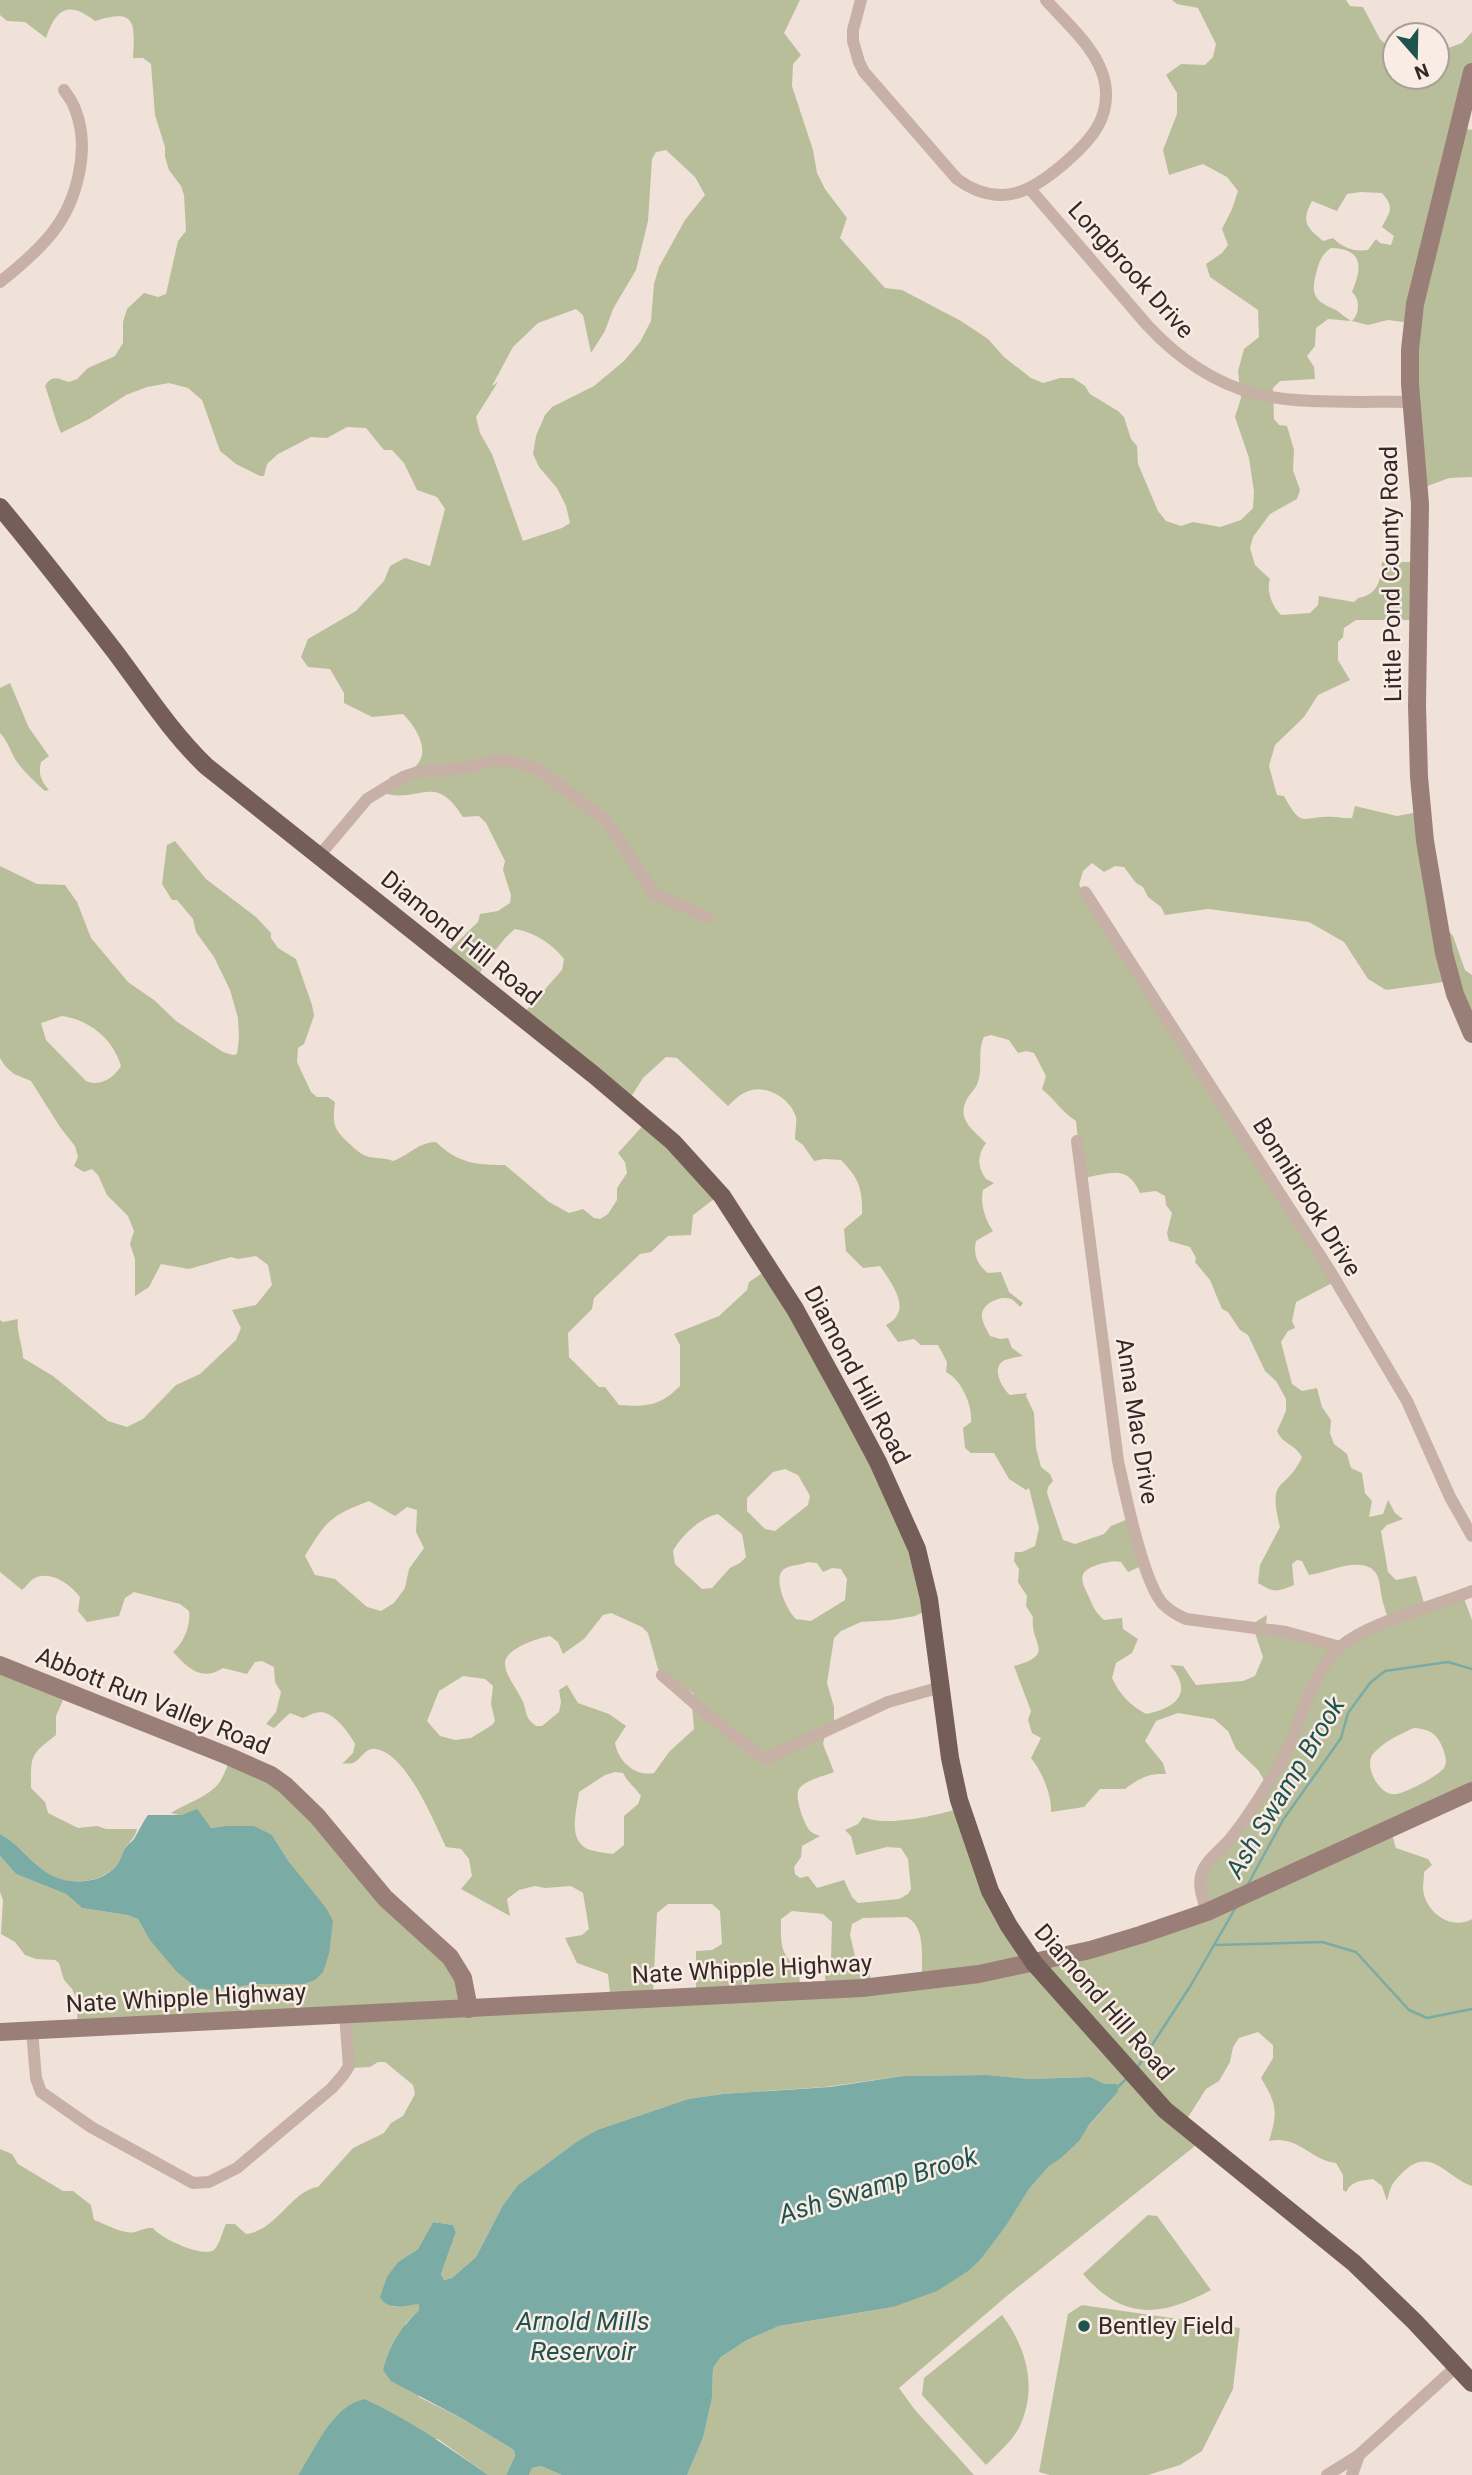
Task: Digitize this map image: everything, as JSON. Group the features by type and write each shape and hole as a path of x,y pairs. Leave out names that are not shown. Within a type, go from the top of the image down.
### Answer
{"main road":[{"name":"Diamond Hill Road","path":"0,507 188,749 225,782 647,1119 698,1167 722,1196 795,1309 882,1471 916,1549 924,1574 950,1758 959,1800 973,1846 996,1903 1023,1949 1123,2065 1179,2124 1275,2197 1360,2268 1471,2381"}],"street":[{"path":"861,0 853,30 853,41 864,72 948,171 966,186 986,194 1009,195 1030,189 1049,177 1089,141 1100,123 1106,102 1104,80 1096,60 1046,0"},
{"name":"Little Pond County Road","path":"1472,72 1415,304 1410,351 1420,504 1417,706 1419,778 1425,841 1444,953 1455,994 1472,1034"},
{"path":"0,282 31,256 53,231 72,196 82,152 80,124 75,108 64,90"},
{"name":"Longbrook Drive","path":"1030,189 1148,326 1190,364 1238,387 1273,397 1412,402"},
{"path":"319,856 367,799 403,777 418,772 471,767 494,760 522,762 538,769 603,818 654,894 707,917"},
{"name":"Bonnibrook Drive","path":"1085,892 1331,1271 1406,1401 1450,1497 1472,1536"},
{"name":"Anna Mac Drive","path":"1077,1141 1116,1448 1128,1507 1153,1588 1164,1605 1186,1619 1286,1632 1340,1647"},
{"path":"1207,1912 1200,1878 1208,1861 1231,1838 1278,1766 1287,1751 1315,1682 1340,1647 1370,1629 1472,1591"},
{"name":"Abbott Run Valley Road","path":"0,1665 271,1775 317,1816 385,1898 450,1957 463,1978 469,2009"},
{"path":"662,1675 765,1759 888,1702 941,1687"},
{"name":"Nate Whipple Highway","path":"0,2032 862,1988 951,1979 1034,1963 1140,1935 1207,1912 1472,1791"},
{"path":"32,2030 32,2055 41,2092 91,2127 193,2183 209,2182 237,2168 332,2088 349,2066 345,2046 345,2015"},
{"path":"1327,2475 1359,2455 1457,2366"},
{"path":"1352,2475 1359,2455"}],"green space":[{"path":"0,0 800,0 784,33 801,55 793,64 792,86 813,150 817,173 825,189 847,218 840,238 885,288 902,290 961,321 988,339 1004,357 1031,378 1043,383 1060,378 1073,378 1085,386 1090,394 1118,411 1124,417 1131,439 1137,446 1138,464 1158,511 1166,521 1181,526 1193,522 1220,527 1241,520 1253,508 1254,492 1249,458 1235,417 1241,398 1238,371 1244,349 1259,337 1258,310 1210,277 1206,264 1222,253 1228,245 1222,229 1238,191 1227,177 1203,164 1169,175 1163,150 1177,114 1177,93 1166,75 1181,64 1205,65 1213,57 1216,44 1198,8 1177,4 1172,0 1346,0 1350,6 1363,7 1381,40 1381,91 1451,91 1451,47 1462,43 1472,32 1472,69 1458,127 1472,130 1472,477 1449,478 1417,490 1411,323 1388,320 1368,325 1328,319 1316,328 1315,346 1307,356 1314,367 1315,379 1280,381 1273,388 1274,419 1279,425 1287,426 1294,450 1293,470 1300,490 1297,499 1270,514 1253,537 1250,548 1255,565 1270,579 1271,598 1281,615 1310,613 1318,605 1319,596 1354,602 1370,594 1377,586 1382,562 1415,562 1414,620 1356,620 1344,628 1343,637 1338,642 1338,660 1350,680 1318,695 1304,717 1275,745 1269,766 1277,795 1284,796 1295,814 1304,819 1352,818 1355,806 1397,816 1418,812 1438,918 1453,936 1465,970 1472,975 1472,1033 1444,982 1386,990 1368,979 1344,942 1309,922 1208,909 1165,915 1161,907 1148,897 1143,887 1136,883 1124,867 1115,866 1104,872 1092,863 1083,871 1079,885 1336,1281 1296,1302 1292,1321 1295,1328 1288,1331 1281,1342 1292,1384 1302,1391 1317,1388 1322,1407 1331,1420 1330,1433 1334,1444 1347,1454 1351,1468 1362,1473 1365,1493 1372,1501 1369,1517 1383,1514 1388,1500 1395,1513 1403,1519 1387,1525 1381,1531 1388,1572 1396,1580 1416,1576 1425,1606 1462,1593 1472,1620 1472,1789 1390,1828 1396,1848 1428,1859 1432,1865 1424,1872 1423,1889 1434,1912 1456,1923 1472,1919 1472,2186 1430,2162 1422,2162 1413,2164 1396,2179 1387,2201 1382,2186 1373,2179 1354,2183 1346,2192 1343,2190 1343,2175 1336,2163 1319,2158 1289,2142 1269,2141 1275,2115 1273,2102 1261,2078 1273,2058 1273,2045 1258,2032 1239,2038 1219,2081 1206,2089 1185,2122 1200,2142 1008,2295 899,2388 915,2410 974,2475 687,2475 703,2438 712,2398 713,2368 721,2357 747,2340 779,2326 893,2307 981,2259 1029,2189 1049,2166 1060,2159 1118,2092 1110,2084 1090,2077 1030,2079 987,2075 903,2076 825,2087 688,2099 597,2130 518,2185 503,2205 476,2257 452,2278 444,2280 441,2274 456,2232 453,2225 433,2222 418,2249 398,2262 393,2307 420,2303 419,2310 405,2324 419,2397 463,2419 514,2450 515,2456 506,2475 488,2475 438,2439 311,2457 298,2475 0,2475 0,2149 12,2154 18,2164 63,2191 73,2191 91,2205 94,2220 130,2233 153,2228 182,2246 208,2252 216,2247 226,2224 235,2224 246,2234 257,2231 275,2219 300,2195 318,2187 353,2148 384,2133 391,2123 403,2116 415,2094 413,2085 385,2062 378,2062 370,2067 350,2068 341,2013 78,2025 76,1998 64,1980 59,1963 25,1955 15,1942 1,1934 3,1900 0,1892 0,1856 16,1874 66,1894 82,1908 138,1919 149,1939 214,1990 322,1971 329,1954 289,1862 272,1835 225,1826 211,1828 204,1821 171,1813 214,1788 231,1757 285,1782 450,1955 467,2004 610,1993 608,1974 577,1963 565,1938 582,1935 589,1929 583,1893 571,1886 535,1886 519,1890 507,1899 510,1916 461,1889 472,1876 469,1859 461,1849 446,1847 427,1806 398,1763 387,1754 372,1749 353,1763 342,1764 353,1753 355,1744 341,1724 326,1713 316,1713 303,1718 290,1713 274,1728 266,1724 276,1712 281,1692 275,1682 274,1667 262,1661 255,1662 247,1674 223,1668 208,1674 195,1671 173,1652 183,1638 189,1622 189,1611 180,1604 134,1592 125,1598 119,1616 87,1622 78,1611 80,1597 60,1580 41,1576 33,1579 22,1590 0,1572 0,1320 3,1322 18,1319 23,1358 53,1376 108,1421 127,1427 143,1419 176,1385 200,1374 236,1340 241,1328 232,1310 256,1305 272,1285 268,1265 256,1256 238,1259 231,1257 189,1269 161,1264 149,1287 135,1296 135,1259 130,1244 134,1231 128,1216 107,1195 98,1175 92,1169 84,1172 74,1166 78,1157 75,1146 31,1081 14,1074 0,1058 0,866 37,884 65,885 77,902 91,938 128,982 154,1000 176,1021 223,1052 237,1054 238,1018 230,990 214,957 196,932 193,919 177,900 172,900 162,884 167,845 175,841 206,879 256,917 271,933 271,938 278,948 296,959 314,1016 304,1044 298,1048 297,1062 311,1092 317,1097 328,1097 335,1102 334,1122 341,1136 364,1155 393,1161 419,1147 436,1142 460,1159 505,1165 549,1202 569,1213 583,1209 594,1218 600,1219 608,1214 617,1200 617,1188 627,1173 625,1162 618,1153 649,1119 718,1196 693,1215 691,1235 668,1236 651,1252 640,1254 594,1298 592,1309 568,1333 569,1357 599,1387 605,1387 619,1405 652,1404 666,1398 680,1386 680,1345 674,1334 719,1316 747,1290 749,1282 767,1270 879,1463 928,1610 915,1616 861,1622 841,1631 834,1638 827,1683 834,1707 834,1726 826,1730 823,1744 834,1772 810,1781 799,1789 799,1804 805,1823 810,1831 820,1836 802,1846 801,1857 794,1867 795,1874 800,1878 808,1876 817,1888 844,1880 858,1903 899,1899 911,1889 908,1859 901,1848 887,1847 856,1855 851,1836 845,1830 858,1824 863,1817 897,1821 957,1809 1032,1962 1205,1911 1201,1883 1267,1785 1258,1770 1236,1749 1228,1731 1214,1719 1178,1713 1156,1721 1145,1741 1163,1763 1166,1774 1144,1777 1125,1789 1100,1789 1084,1807 1051,1812 1045,1784 1031,1758 1041,1738 1032,1733 1028,1720 1031,1711 1014,1666 1027,1662 1038,1652 1033,1617 1026,1606 1027,1596 1018,1582 1019,1569 1014,1561 1015,1552 1035,1546 1039,1528 1029,1488 1026,1490 1009,1479 994,1453 971,1453 965,1448 963,1428 971,1422 970,1408 957,1381 946,1372 947,1362 938,1345 921,1345 914,1339 898,1342 886,1325 899,1312 900,1305 895,1289 880,1266 863,1268 846,1251 844,1229 862,1214 862,1197 852,1172 841,1160 814,1161 803,1145 795,1139 796,1117 793,1110 776,1094 761,1089 753,1090 741,1095 728,1106 677,1058 666,1057 643,1078 629,1100 522,1015 562,970 564,959 554,948 536,936 515,929 475,979 448,951 478,922 480,914 498,911 510,903 511,895 503,870 505,861 486,823 479,816 463,817 453,803 444,795 435,792 407,795 382,793 388,787 390,777 410,770 422,756 421,741 413,726 403,714 372,717 344,703 344,693 330,669 308,667 301,657 308,639 356,611 384,581 390,566 405,558 430,566 445,509 437,497 417,490 404,463 392,450 384,450 366,428 347,427 327,438 311,437 278,454 267,464 264,476 260,476 236,464 220,451 202,400 188,388 169,383 126,395 61,433 45,386 53,379 69,382 77,379 88,368 115,356 123,343 123,322 127,309 144,293 158,297 166,294 178,241 186,231 184,195 169,170 165,157 165,147 155,115 151,64 143,58 133,58 134,35 130,21 119,16 95,21 77,11 64,11 54,20 46,38 25,22 7,21 0,15","holes":["666,150 695,177 705,195 685,220 659,267 654,284 651,321 640,342 624,361 594,386 552,407 545,415 536,436 533,454 539,467 557,488 566,506 570,523 523,541 476,417 498,382 492,386 513,347 538,323 576,309 583,315 591,353 636,270 648,221 652,159 656,152","1382,193 1390,206 1382,227 1394,236 1391,245 1380,243 1376,239 1368,250 1353,250 1333,238 1323,241 1307,224 1307,214 1312,201 1337,211 1347,194","1331,248 1350,252 1358,261 1358,275 1352,292 1358,302 1355,318 1352,321 1317,299 1314,290 1319,263","62,1016 72,1018 99,1032 112,1047 121,1066 106,1080 91,1083 46,1040 41,1023","991,1035 1009,1040 1018,1053 1034,1053 1046,1076 1042,1089 1076,1121 1082,1178 1109,1173 1123,1174 1129,1177 1140,1193 1156,1191 1165,1196 1166,1205 1172,1213 1167,1233 1169,1241 1190,1247 1196,1258 1195,1262 1210,1280 1222,1309 1228,1312 1240,1330 1248,1335 1265,1371 1276,1381 1286,1399 1286,1411 1277,1431 1302,1457 1277,1491 1280,1527 1260,1565 1258,1583 1276,1590 1294,1585 1292,1564 1297,1560 1302,1561 1309,1575 1340,1567 1362,1565 1377,1574 1388,1618 1336,1644 1266,1625 1267,1615 1252,1624 1263,1657 1255,1676 1243,1681 1196,1685 1183,1666 1170,1665 1181,1684 1178,1698 1166,1708 1146,1714 1118,1690 1112,1678 1116,1663 1132,1653 1138,1639 1123,1629 1122,1618 1104,1620 1099,1615 1086,1591 1082,1576 1087,1570 1108,1562 1121,1562 1128,1572 1146,1564 1128,1519 1111,1526 1104,1534 1075,1544 1063,1540 1047,1493 1053,1481 1050,1474 1041,1467 1036,1448 1034,1413 1027,1393 1010,1395 999,1378 998,1367 1001,1363 1023,1356 1012,1348 1008,1338 990,1336 982,1320 983,1310 993,1301 1007,1298 1020,1307 1023,1303 1009,1292 1001,1272 988,1273 976,1255 976,1241 993,1231 982,1200 983,1190 994,1183 986,1179 981,1170 980,1157 986,1143 968,1125 964,1108 978,1082 984,1037","785,1469 798,1475 810,1496 808,1505 775,1531 765,1529 747,1511 747,1498 773,1472","369,1501 395,1516 407,1507 417,1510 416,1532 424,1548 409,1569 405,1588 394,1603 381,1611 367,1607 335,1579 315,1575 305,1556 324,1527 346,1511","718,1514 742,1534 746,1557 730,1568 712,1588 702,1589 675,1564 673,1551 686,1533","808,1562 817,1563 823,1572 832,1568 841,1569 847,1579 845,1600 811,1621 796,1619 792,1615 780,1585 781,1572 788,1567","611,1613 642,1627 648,1633 658,1669 694,1694 694,1729 669,1752 654,1773 640,1773 628,1766 615,1743 626,1726 609,1714 578,1703 567,1685 559,1690 559,1712 542,1726 536,1726 527,1716 523,1702 507,1672 506,1658 523,1645 550,1636 558,1642 563,1654 584,1639 603,1615","463,1676 485,1679 493,1686 491,1704 495,1721 471,1738 455,1740 440,1736 427,1721 439,1691","1414,1728 1434,1734 1445,1754 1444,1768 1421,1784 1401,1793 1390,1794 1375,1780 1370,1759 1387,1742","615,1772 623,1773 641,1796 638,1804 624,1816 624,1845 613,1854 590,1850 578,1840 575,1816 579,1792 605,1775","668,1904 712,1904 720,1911 722,1944 712,1950 696,1951 696,1995 653,1994 657,1913","792,1911 823,1914 832,1922 831,1958 824,1965 826,1987 800,1988 799,1967 792,1963 782,1947 781,1919","906,1917 913,1921 920,1936 922,1980 871,1986 869,1962 866,1965 855,1956 850,1935 852,1924 863,1918"]},
{"path":"10,683 29,728 49,756 41,762 40,774 49,790 45,791 23,770 0,733 0,688"},
{"path":"0,1664 67,1691 56,1716 56,1735 41,1747 32,1762 31,1788 45,1802 48,1813 78,1828 97,1826 106,1829 137,1829 116,1866 100,1877 72,1881 54,1877 0,1834"},
{"path":"1148,2215 1157,2216 1211,2290 1176,2306 1143,2310 1113,2300 1083,2274"},
{"path":"1082,2305 1240,2328 1233,2389 1202,2451 1180,2465 1148,2475 1050,2475 1039,2472 1068,2314"},
{"path":"1002,2315 1023,2355 1029,2384 1028,2399 1019,2428 986,2465 922,2395 924,2378"},
{"path":"541,2466 562,2475 529,2475 532,2468"}],"water":[{"path":"197,1809 211,1828 254,1826 272,1835 289,1862 326,1908 333,1921 329,1954 323,1972 315,1980 304,1984 254,1984 214,1990 197,1988 177,1972 149,1939 138,1919 82,1908 66,1894 16,1874 0,1856 0,1834 54,1877 73,1881 92,1880 116,1866 148,1815 182,1815"},
{"name":"Arnold Mills Reservoir","path":"987,2075 1030,2079 1090,2077 1105,2084 1117,2084 1118,2092 1089,2125 1079,2141 1049,2166 1029,2189 1006,2226 981,2259 968,2271 937,2291 893,2307 779,2326 747,2340 721,2357 713,2368 712,2398 703,2438 687,2475 562,2475 541,2466 532,2468 529,2475 506,2475 515,2456 514,2450 391,2381 383,2370 393,2344 419,2310 419,2304 393,2306 380,2297 387,2277 398,2262 418,2249 433,2222 453,2225 456,2232 441,2274 444,2280 452,2278 476,2257 503,2205 518,2185 597,2130 688,2099 723,2094 830,2087 903,2076"},
{"path":"364,2399 412,2424 488,2475 298,2475 333,2420 352,2403"}],"waterway":[{"name":"Ash Swamp Brook","path":"1247,1886 1283,1820 1341,1738 1348,1713 1370,1683 1385,1671 1448,1662 1472,1669"},
{"name":"Ash Swamp Brook","path":"1137,2068 1191,1985 1236,1907"},
{"path":"1216,1945 1322,1942 1356,1952 1409,2010 1427,2018 1472,2009"},
{"name":"Ash Swamp Brook","path":"1117,2088 1127,2078"}],"place":[{"name":"Bentley Field","path":"1084,2326"}]}
